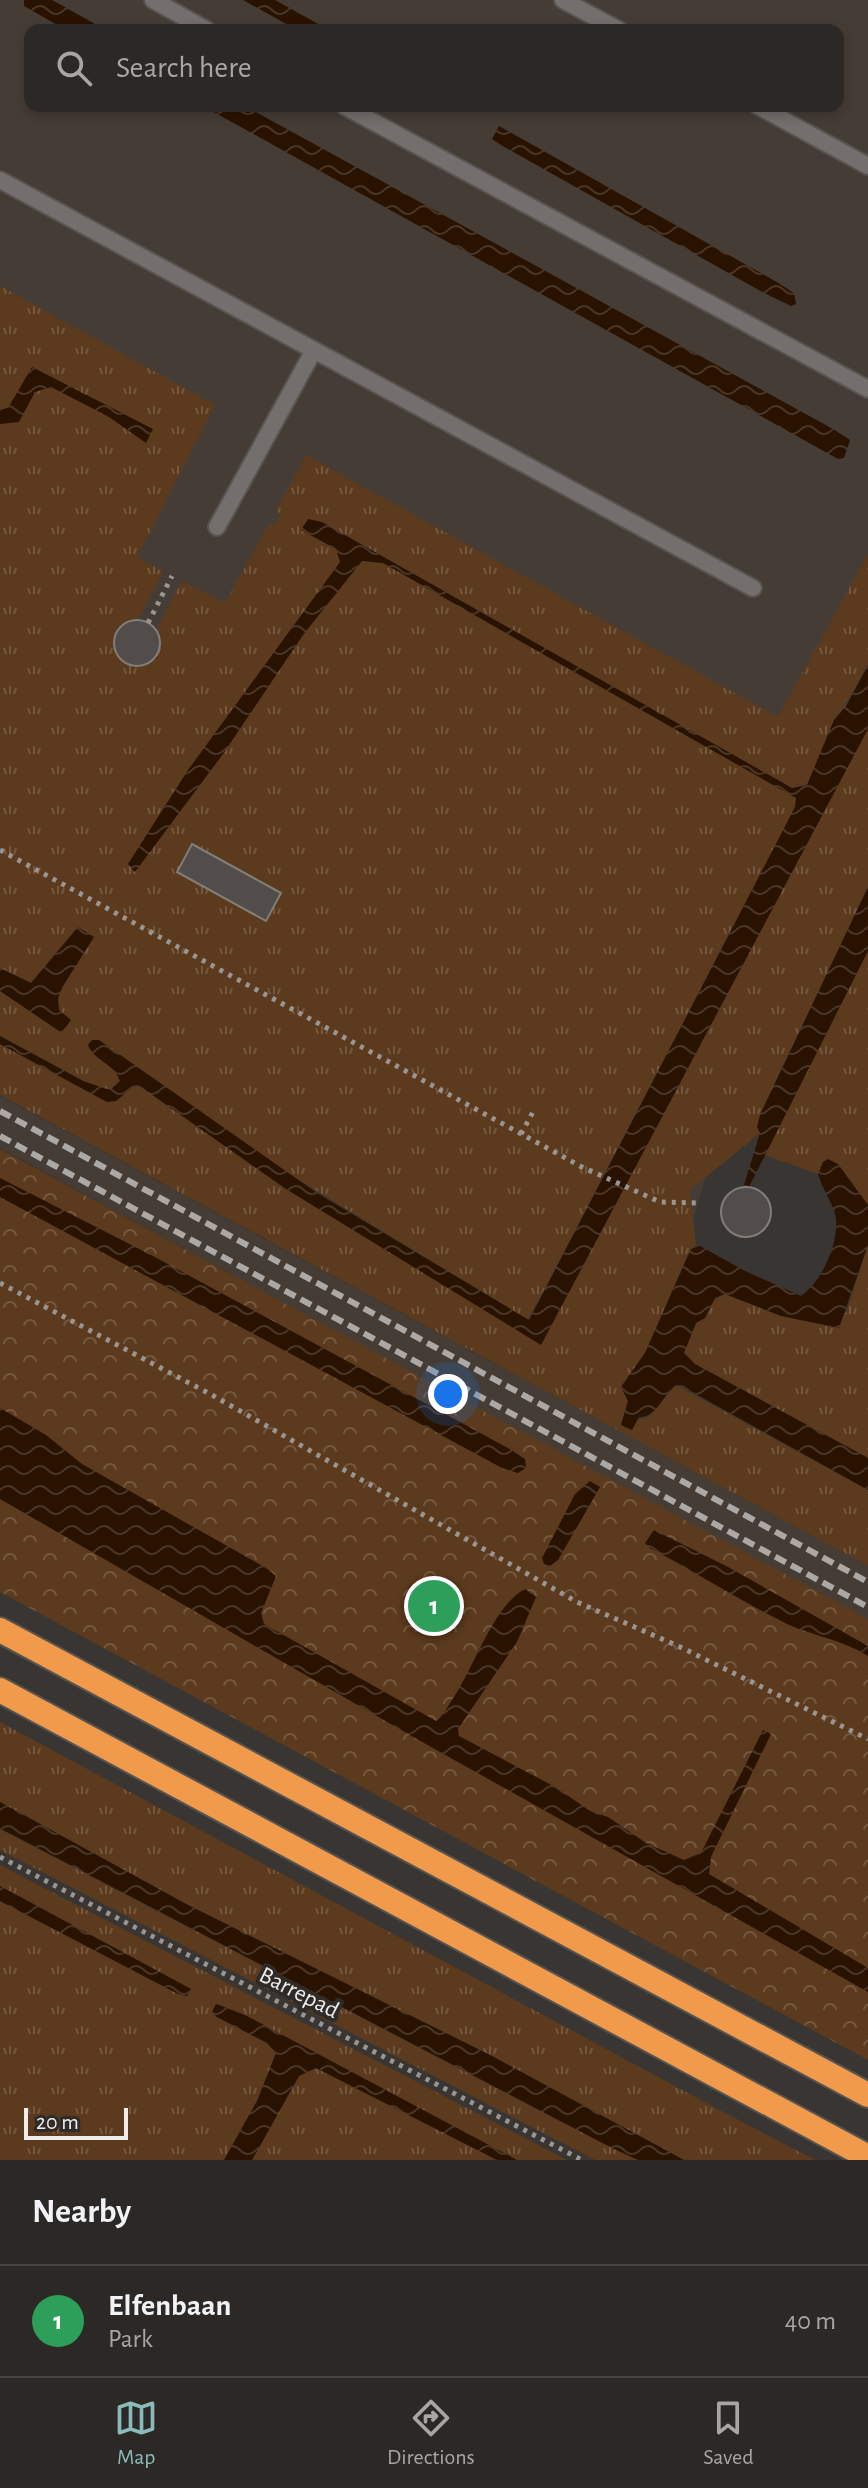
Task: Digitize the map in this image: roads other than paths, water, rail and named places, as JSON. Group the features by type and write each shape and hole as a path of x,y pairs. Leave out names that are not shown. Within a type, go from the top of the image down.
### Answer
{"highway":[{"path":"0,1630 868,2095"},
{"path":"0,1690 868,2157"}],"lane":[{"path":"153,0 196,24"},
{"path":"563,0 608,24"},
{"path":"355,112 868,389"},
{"path":"769,112 868,166"},
{"path":"0,180 753,588"},
{"path":"217,527 314,350"}],"water":[{"path":"24,0 52,0 95,24 56,24 24,6"},
{"path":"243,0 275,0 318,24 286,24"},
{"path":"214,112 256,112 833,429 850,440 844,458 838,459"},
{"path":"499,126 775,281 794,293 796,304 791,306 764,293 501,145 492,139"},
{"path":"32,367 153,429 146,443 109,417 51,387 35,392 19,422 0,424 0,409 8,408"},
{"path":"308,519 322,522 792,788 807,785 834,720 846,706 868,665 868,729 541,1345 286,1189 141,1087 134,1086 116,1101 107,1102 0,1044 0,1036 83,1081 110,1090 120,1081 88,1045 92,1040 99,1040 317,1193 529,1320 795,807 796,798 383,563 362,561 303,635 223,754 135,872 128,864 188,770 340,562 336,549 301,530"},
{"path":"868,887 868,951 749,1187 743,1188 760,1133 757,1127 760,1115"},
{"path":"78,927 94,937 58,998 59,1010 71,1020 62,1033 0,991 0,968 31,983"},
{"path":"828,1159 838,1164 868,1205 868,1245 839,1328 781,1316 725,1294 715,1298 705,1318 696,1323 684,1353 695,1364 868,1458 868,1490 676,1385 651,1414 639,1417 632,1430 621,1425 628,1401 621,1387 645,1353 691,1249 700,1246 745,1271 801,1296 817,1280 829,1257 836,1232 834,1210 818,1174 823,1162"},
{"path":"0,1178 153,1256 508,1448 525,1459 526,1468 518,1473 502,1468 0,1197"},
{"path":"0,1408 46,1435 82,1464 266,1568 276,1576 261,1613 264,1624 436,1721 461,1685 495,1621 515,1596 526,1589 536,1597 517,1642 458,1729 459,1736 557,1788 590,1811 608,1817 646,1843 684,1860 701,1853 763,1730 771,1734 711,1857 709,1874 868,1968 868,1992 408,1734 0,1499"},
{"path":"590,1481 600,1487 558,1560 550,1566 544,1564 542,1558 575,1494"},
{"path":"654,1530 728,1567 868,1646 868,1656 787,1624 650,1548 645,1543"},
{"path":"0,1802 188,1905 490,2055 684,2160 638,2160 612,2148 0,1829"},
{"path":"0,1886 191,1989 187,1996 178,1994 0,1901"},
{"path":"216,2004 245,2015 517,2160 497,2160 316,2068 299,2076 252,2160 224,2160 257,2101 276,2053 267,2043 217,2017 212,2012"}],"railway":[{"path":"0,1111 868,1582"},
{"path":"0,1136 868,1607"}],"place":[{"name":"Elfenbaan","path":"434,1606"}]}
